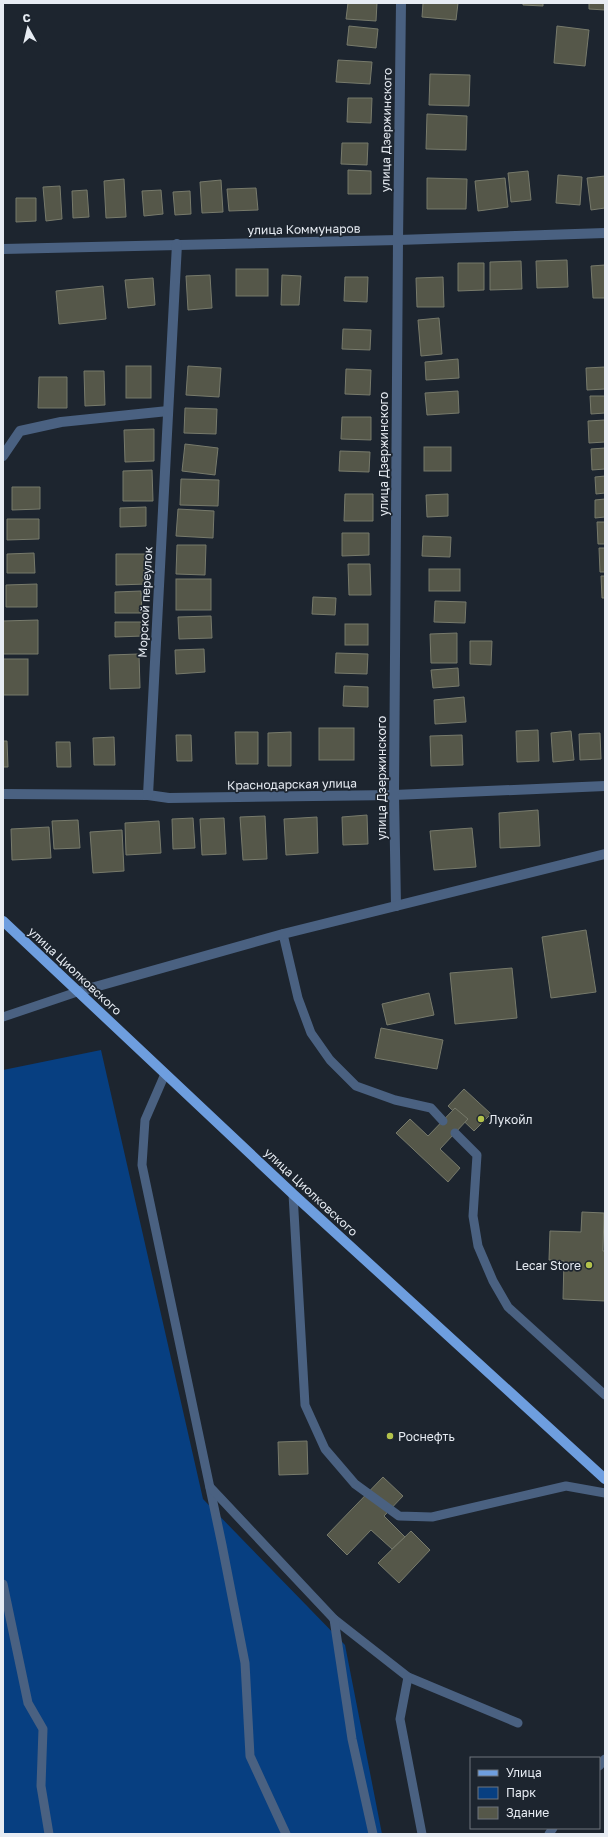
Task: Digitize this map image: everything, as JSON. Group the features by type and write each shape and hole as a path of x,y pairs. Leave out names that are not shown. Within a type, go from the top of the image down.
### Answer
{"main road":[{"name":"улица Циолковского","path":"3,921 76,992 293,1194 605,1479"}],"street":[{"name":"улица Дзержинского","path":"396,906 394,795 401,3"},
{"name":"улица Коммунаров","path":"3,248 398,240 605,232"},
{"name":"Морской переулок","path":"148,796 177,244"},
{"path":"3,456 20,430 61,422 168,410"},
{"name":"Краснодарская улица","path":"3,794 148,796 169,798 394,795 605,786"},
{"path":"76,992 283,934 605,854"}],"lane":[{"path":"283,934 298,998 311,1033 330,1060 356,1086 395,1100 431,1108 443,1121"},
{"path":"3,1017 76,992"},
{"path":"165,1074 145,1120 142,1165 210,1487 245,1663 250,1756 286,1834"},
{"path":"455,1133 477,1155 473,1216 478,1246 493,1281 508,1307 605,1396"},
{"path":"293,1194 305,1405 325,1449 355,1484 399,1516 426,1517 432,1517 566,1486 605,1493"},
{"path":"210,1487 334,1620 408,1677 518,1723"},
{"path":"3,1584 28,1702 43,1729 41,1786 50,1834"},
{"path":"334,1620 352,1739 373,1834"},
{"path":"408,1677 400,1719 422,1834"}],"green space":[{"path":"101,1050 203,1499 345,1645 382,1834 3,1834 3,1070"}],"building":[{"path":"348,3 377,3 376,21 346,19"},
{"path":"423,3 458,3 456,20 422,17"},
{"path":"523,3 543,3 543,6 523,5"},
{"path":"589,3 605,3 605,10 589,9"},
{"path":"349,26 378,29 376,48 347,45"},
{"path":"557,26 589,30 585,66 554,63"},
{"path":"338,60 372,62 370,84 336,82"},
{"path":"430,74 470,75 469,106 429,105"},
{"path":"348,98 372,98 371,123 347,122"},
{"path":"427,114 467,116 466,150 426,149"},
{"path":"342,143 368,143 367,165 341,164"},
{"path":"348,170 371,171 371,194 348,194"},
{"path":"528,171 531,200 511,202 508,173"},
{"path":"558,175 582,177 580,205 556,203"},
{"path":"605,176 605,208 591,210 587,178"},
{"path":"427,178 467,179 466,209 427,209"},
{"path":"505,178 508,207 478,211 475,181"},
{"path":"124,179 126,217 106,218 104,181"},
{"path":"221,180 223,212 202,213 200,182"},
{"path":"60,186 62,219 46,221 43,187"},
{"path":"256,188 258,210 229,211 227,189"},
{"path":"87,190 89,217 73,218 72,191"},
{"path":"161,190 163,214 144,216 142,191"},
{"path":"190,191 191,214 175,215 173,192"},
{"path":"16,198 36,198 36,221 16,222"},
{"path":"567,260 568,287 537,288 536,261"},
{"path":"521,261 522,289 490,290 490,262"},
{"path":"458,263 484,263 484,290 458,291"},
{"path":"605,265 605,298 593,298 591,266"},
{"path":"236,269 268,269 268,296 236,296"},
{"path":"210,275 212,308 188,310 186,276"},
{"path":"282,275 301,276 299,305 281,305"},
{"path":"345,277 368,277 367,302 344,301"},
{"path":"443,277 444,307 417,307 416,278"},
{"path":"153,278 155,305 128,308 125,280"},
{"path":"103,286 106,319 59,324 56,291"},
{"path":"439,318 442,354 421,356 418,320"},
{"path":"343,329 371,330 370,350 342,349"},
{"path":"458,359 459,378 426,380 425,362"},
{"path":"126,366 151,366 151,398 126,398"},
{"path":"188,366 221,368 219,397 186,395"},
{"path":"605,367 605,389 587,390 586,368"},
{"path":"346,369 371,370 370,395 345,394"},
{"path":"84,371 104,371 105,405 85,406"},
{"path":"39,377 67,377 67,408 38,408"},
{"path":"458,391 459,413 427,415 425,393"},
{"path":"590,396 605,396 605,413 591,414"},
{"path":"185,408 217,409 216,434 184,433"},
{"path":"342,417 371,417 371,440 341,439"},
{"path":"605,420 605,442 589,443 588,421"},
{"path":"154,429 154,461 125,462 124,430"},
{"path":"185,444 218,448 215,475 182,471"},
{"path":"424,447 451,447 451,471 424,471"},
{"path":"605,448 605,469 592,470 591,449"},
{"path":"340,451 370,452 369,472 339,471"},
{"path":"152,470 153,501 123,501 123,471"},
{"path":"605,476 605,493 596,494 595,477"},
{"path":"181,479 219,480 218,506 180,505"},
{"path":"12,487 40,487 40,509 12,510"},
{"path":"345,494 373,494 373,521 344,521"},
{"path":"448,494 448,516 427,517 426,495"},
{"path":"605,499 605,517 595,518 595,500"},
{"path":"146,507 146,526 120,527 120,508"},
{"path":"178,509 214,511 213,538 176,536"},
{"path":"7,519 39,519 39,539 7,540"},
{"path":"597,522 605,522 605,544 598,544"},
{"path":"342,533 369,533 369,555 342,556"},
{"path":"423,536 451,537 450,557 422,556"},
{"path":"177,545 206,545 205,575 176,574"},
{"path":"599,548 605,548 605,572 600,572"},
{"path":"34,553 35,573 7,573 7,554"},
{"path":"116,554 146,554 147,584 116,585"},
{"path":"348,564 370,564 371,595 349,595"},
{"path":"429,569 460,569 460,591 429,591"},
{"path":"601,576 605,576 605,598 602,598"},
{"path":"176,579 211,579 211,610 176,610"},
{"path":"37,584 37,607 6,607 6,585"},
{"path":"141,591 142,613 115,613 115,592"},
{"path":"313,597 336,598 335,615 312,614"},
{"path":"435,601 466,602 465,623 434,622"},
{"path":"211,616 212,638 179,639 178,617"},
{"path":"38,620 38,654 3,654 3,621"},
{"path":"115,622 143,622 143,636 115,637"},
{"path":"345,624 368,624 368,645 345,645"},
{"path":"457,633 457,663 431,663 430,634"},
{"path":"470,641 492,641 491,665 470,664"},
{"path":"204,649 205,672 176,674 175,650"},
{"path":"336,653 368,654 367,674 335,673"},
{"path":"139,654 140,688 110,689 109,655"},
{"path":"3,659 28,659 28,695 3,695"},
{"path":"458,668 459,686 433,688 431,670"},
{"path":"344,686 368,687 368,707 343,706"},
{"path":"464,697 466,722 435,724 434,700"},
{"path":"319,728 354,728 354,760 319,760"},
{"path":"538,730 539,761 517,762 516,731"},
{"path":"571,731 574,760 553,762 551,733"},
{"path":"235,732 258,732 258,764 236,764"},
{"path":"291,732 291,766 268,766 268,733"},
{"path":"600,733 601,759 580,760 579,734"},
{"path":"176,735 191,735 192,761 177,761"},
{"path":"462,735 463,765 431,766 430,736"},
{"path":"114,737 115,765 94,765 93,738"},
{"path":"3,741 7,741 8,767 3,767"},
{"path":"56,742 70,742 71,767 57,767"},
{"path":"538,810 540,846 500,848 499,813"},
{"path":"367,815 368,844 343,845 342,817"},
{"path":"265,816 267,859 243,860 240,817"},
{"path":"317,817 318,853 286,855 284,819"},
{"path":"193,818 195,848 173,849 172,819"},
{"path":"224,818 226,854 202,855 200,819"},
{"path":"78,820 80,848 54,849 52,821"},
{"path":"159,821 161,853 126,855 125,823"},
{"path":"49,827 51,858 12,860 11,829"},
{"path":"472,828 476,867 434,870 430,831"},
{"path":"122,830 124,871 93,873 90,832"},
{"path":"586,930 596,992 551,998 542,937"},
{"path":"512,968 517,1018 455,1024 450,973"},
{"path":"429,993 434,1015 387,1025 382,1004"},
{"path":"381,1028 443,1040 437,1069 375,1058"},
{"path":"464,1089 491,1114 474,1131 448,1106"},
{"path":"455,1108 468,1119 440,1149 460,1168 448,1182 396,1133 410,1119 428,1136"},
{"path":"582,1212 604,1213 603,1251 605,1251 605,1301 563,1299 564,1261 549,1260 550,1231 581,1232"},
{"path":"307,1441 308,1474 279,1475 278,1442"},
{"path":"383,1477 403,1496 384,1516 405,1537 392,1549 371,1530 347,1555 327,1535"},
{"path":"411,1531 430,1550 399,1583 378,1563"}],"place":[{"name":"Лукойл","path":"481,1119"},
{"name":"Lecar Store","path":"589,1265"},
{"name":"Роснефть","path":"390,1436"}]}
